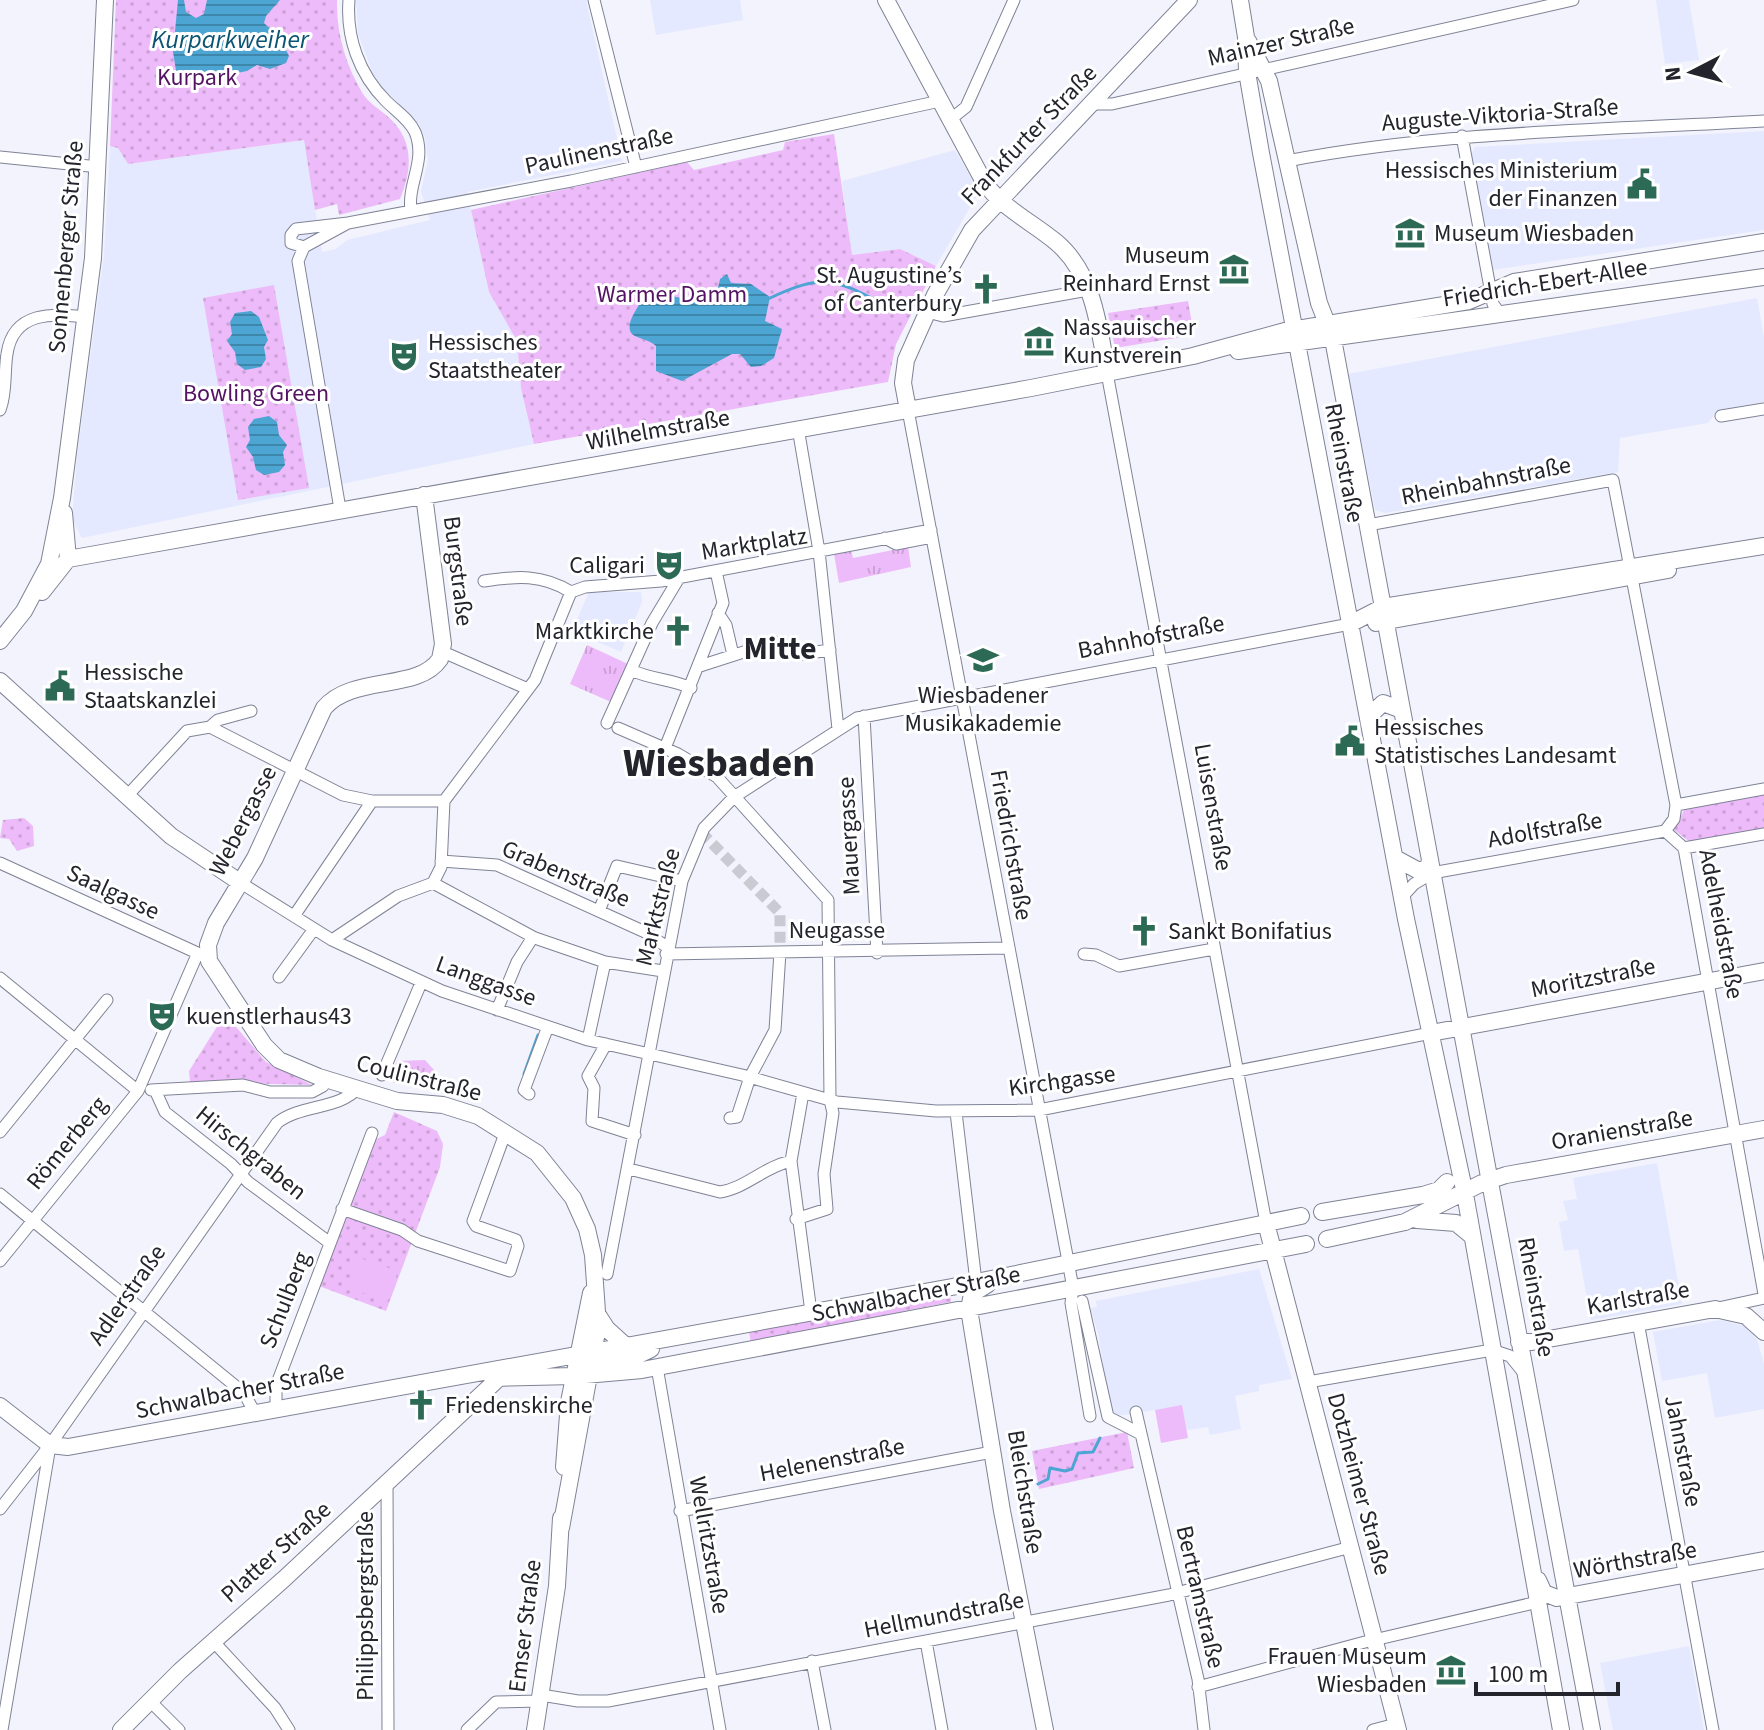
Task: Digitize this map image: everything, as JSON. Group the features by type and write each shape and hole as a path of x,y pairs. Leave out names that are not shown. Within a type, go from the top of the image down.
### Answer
{"main road":[{"name":"Sonnenberger Straße","path":"43,577 62,498 86,317 99,167 105,0"},
{"path":"886,0 984,182 998,199 1061,247 1088,290 1107,373"},
{"name":"Frankfurter Straße","path":"908,410 903,383 906,360 927,312 972,230 1189,0"},
{"name":"Rheinstraße","path":"1240,0 1247,72 1296,337 1402,897 1465,1194 1561,1730"},
{"name":"Rheinstraße","path":"1246,37 1264,69 1319,303 1330,332 1592,1730"},
{"path":"1272,207 1286,215 1296,203"},
{"name":"Friedrich-Ebert-Allee","path":"1330,332 1469,301 1514,282 1764,242"},
{"name":"Friedrich-Ebert-Allee","path":"1330,332 1500,314 1764,277"},
{"name":"Wilhelmstraße","path":"66,555 908,410 1330,332"},
{"name":"Burgstraße","path":"424,495 443,652"},
{"name":"Sonnenberger Straße","path":"62,498 66,555"},
{"path":"54,538 66,555"},
{"name":"Bahnhofstraße","path":"1350,624 1384,615 1630,573 1764,546"},
{"path":"24,611 43,577 66,555"},
{"path":"0,641 66,555"},
{"name":"Webergasse","path":"203,956 216,923 241,883 324,708 345,692 429,671 443,652"},
{"name":"Langgasse","path":"0,681 185,845 241,883"},
{"path":"1368,717 1383,703 1402,710"},
{"path":"1395,858 1419,871 1431,866"},
{"name":"Coulinstraße","path":"203,956 273,1054 326,1079 404,1102 453,1107 506,1131 537,1153 559,1176 579,1208 601,1271 598,1315 586,1365"},
{"name":"Moritzstraße","path":"1431,1033 1764,971"},
{"name":"Oranienstraße","path":"1489,1180 1764,1129"},
{"path":"1435,1210 1455,1156"},
{"path":"1327,1239 1412,1220 1489,1180"},
{"path":"1322,1212 1423,1195 1439,1190 1447,1182"},
{"name":"Schwalbacher Straße","path":"497,1375 545,1377 628,1348 1045,1269 1301,1216"},
{"path":"1412,1220 1456,1223 1472,1236"},
{"name":"Luisenstraße","path":"1266,1223 1272,1250"},
{"name":"Schwalbacher Straße","path":"50,1445 68,1447 439,1379 586,1365 657,1367 969,1309 1078,1294 1306,1244"},
{"name":"Dotzheimer Straße","path":"1272,1250 1397,1727"},
{"name":"Schwalbacher Straße","path":"1045,1269 1078,1294"},
{"name":"Coulinstraße","path":"586,1365 601,1271"},
{"path":"969,1309 972,1294 1000,1277"},
{"path":"1715,1309 1727,1308 1746,1316 1764,1332"},
{"name":"Bleichstraße","path":"969,1309 992,1452 1045,1730"},
{"name":"Karlstraße","path":"1519,1342 1715,1309"},
{"path":"598,1315 607,1329 628,1348"},
{"path":"739,1325 768,1347"},
{"path":"586,1365 634,1358 666,1341"},
{"name":"Emser Straße","path":"535,1730 557,1586 569,1402 586,1365"},
{"name":"Emser Straße","path":"561,1528 586,1365"},
{"name":"Platter Straße","path":"121,1730 149,1700 464,1410 497,1375"},
{"path":"545,1377 569,1402"},
{"path":"0,1406 50,1445"},
{"name":"Wörthstraße","path":"1532,1567 1546,1595 1567,1597 1764,1560"}],"street":[{"path":"349,0 350,32 358,59 383,98 407,120 419,146 411,211"},
{"path":"594,0 636,167"},
{"path":"951,119 963,111 980,80 1014,0"},
{"name":"Mainzer Straße","path":"1092,104 1112,104 1573,0"},
{"name":"Paulinenstraße","path":"304,247 292,245 291,235 296,229 348,223 636,167 940,101"},
{"name":"Auguste-Viktoria-Straße","path":"1287,161 1374,145 1462,136 1764,121"},
{"path":"1462,136 1490,291 1494,307 1500,314"},
{"path":"0,157 99,167"},
{"path":"340,509 298,265 304,247 348,223"},
{"path":"927,312 943,316 1088,290"},
{"path":"0,410 9,345 20,327 48,313 86,317"},
{"name":"Luisenstraße","path":"1107,373 1266,1223"},
{"path":"1721,416 1764,409"},
{"name":"Friedrichstraße","path":"908,410 1007,948 1069,1263 1078,1294"},
{"path":"798,428 819,551 885,538 896,544 931,534"},
{"name":"Rheinbahnstraße","path":"1368,525 1613,480 1630,573"},
{"name":"Marktplatz","path":"571,592 585,587 679,578 819,551 838,729"},
{"path":"665,748 700,666 699,656 723,603 716,571"},
{"path":"1630,573 1676,805 1764,789"},
{"path":"433,883 441,861 444,801 544,664 571,592 538,577 521,575 484,581"},
{"path":"679,578 631,670 612,726 665,748 717,777 825,894 831,910 830,1100 833,1113 824,1174 827,1209 796,1219"},
{"path":"718,613 726,625 733,655"},
{"name":"Bahnhofstraße","path":"961,699 1350,624"},
{"path":"700,666 775,642 795,655 830,650"},
{"path":"443,652 528,689"},
{"path":"631,670 652,680 664,677 691,688"},
{"name":"Marktstraße","path":"601,1271 616,1232 682,881 701,832 737,801 838,729 864,716 961,699"},
{"path":"127,796 182,734 251,711"},
{"name":"Mauergasse","path":"864,716 877,953"},
{"path":"210,727 343,795 372,801 444,801"},
{"path":"294,916 372,801"},
{"name":"Adelheidstraße","path":"1676,805 1674,819 1665,831 1684,848 1764,1296"},
{"name":"Adolfstraße","path":"1431,866 1665,831"},
{"path":"1684,848 1764,834"},
{"name":"Grabenstraße","path":"441,861 497,865 645,932 667,951"},
{"name":"Saalgasse","path":"0,863 203,956"},
{"path":"599,911 617,866 682,881"},
{"path":"1402,897 1431,866"},
{"name":"Langgasse","path":"241,883 332,940 421,983 547,1029 651,1054"},
{"path":"332,940 398,896 433,883 533,937 605,962 663,971"},
{"path":"279,977 314,929"},
{"path":"497,1010 517,962 533,937"},
{"name":"Neugasse","path":"667,951 877,953 1007,948"},
{"path":"1084,954 1096,955 1119,966 1214,949"},
{"path":"730,1118 737,1117 749,1083 775,1030 780,952"},
{"name":"Römerberg","path":"0,1261 138,1091 203,956"},
{"path":"588,1040 605,962"},
{"path":"0,978 138,1091 243,1085 270,1092 312,1092 323,1086 326,1079"},
{"path":"382,1075 421,983"},
{"path":"0,1132 107,1000"},
{"path":"529,1094 524,1090 547,1029"},
{"name":"Kirchgasse","path":"651,1054 749,1083 830,1100 956,1112 1039,1110 1431,1033"},
{"path":"606,1044 588,1076 594,1088 592,1121 635,1135"},
{"name":"Adlerstraße","path":"0,1509 50,1445 277,1123 296,1112 349,1097 358,1088"},
{"name":"Hirschgraben","path":"155,1090 165,1112 330,1243"},
{"path":"803,1093 791,1161 796,1219 811,1312"},
{"path":"956,1112 976,1282"},
{"path":"342,1209 402,1230 418,1241 510,1271 518,1246 516,1240 476,1226 473,1221 506,1131"},
{"name":"Schulberg","path":"276,1408 276,1386 372,1133"},
{"path":"629,1169 720,1192 740,1187 771,1167 791,1161"},
{"path":"0,1194 244,1393 255,1413"},
{"path":"590,1237 616,1232"},
{"path":"1078,1294 1071,1303 1090,1416"},
{"path":"1078,1294 1108,1417 1141,1434"},
{"name":"Karlstraße","path":"1715,1309 1764,1296"},
{"name":"Jahnstraße","path":"1638,1322 1713,1730"},
{"path":"1308,1382 1492,1350 1516,1361 1528,1387"},
{"name":"Wellritzstraße","path":"657,1367 720,1730"},
{"name":"Bertramstraße","path":"1136,1412 1198,1687 1204,1730"},
{"path":"2,1730 50,1445"},
{"name":"Helenenstraße","path":"680,1511 992,1452"},
{"name":"Philippsbergstraße","path":"387,1482 388,1730"},
{"name":"Hellmundstraße","path":"467,1730 496,1702 540,1698 608,1701 710,1679 1176,1593 1351,1547"},
{"path":"1198,1687 1375,1640 1538,1602"},
{"path":"213,1641 275,1708 289,1730"},
{"path":"926,1641 942,1730"},
{"path":"812,1661 825,1730"},
{"path":"149,1700 179,1730"},
{"path":"1373,1730 1397,1727"}],"shaded area":[{"path":"356,0 586,0 622,161 467,192 489,292 517,341 521,388 534,444 82,538 72,519 77,456 104,254 110,145 118,148 128,164 304,140 322,252 336,249 347,240 430,220 421,191 428,160 425,138 419,124 391,99 373,74 358,34"},
{"path":"650,0 740,0 743,20 656,35"},
{"path":"1656,0 1689,0 1699,60 1665,64"},
{"path":"1764,131 1764,230 1492,270 1471,155 1475,147"},
{"path":"955,150 976,186 976,197 936,266 900,249 851,255 842,181"},
{"path":"1757,298 1764,337 1764,402 1718,410 1708,423 1620,438 1618,472 1385,513 1375,510 1348,374"},
{"path":"589,592 641,592 642,602 621,652 572,631"},
{"path":"1657,1163 1682,1304 1591,1320 1578,1249 1564,1251 1559,1222 1568,1220 1563,1201 1577,1199 1573,1178"},
{"path":"1259,1269 1292,1379 1259,1385 1259,1391 1235,1396 1241,1429 1210,1435 1208,1427 1187,1430 1180,1406 1111,1417 1098,1333 1090,1308 1097,1307 1096,1301"},
{"path":"1720,1320 1744,1326 1757,1339 1764,1364 1764,1409 1715,1418 1707,1373 1662,1381 1653,1332"},
{"path":"1689,1646 1704,1730 1613,1730 1600,1663"}],"green space":[{"name":"Kurpark","path":"116,0 337,0 340,37 357,83 368,100 395,124 406,144 409,165 400,199 339,215 337,204 315,210 304,140 128,164 118,148 110,146"},
{"name":"Warmer Damm","path":"834,134 852,255 900,249 936,266 896,344 888,382 534,444 521,388 517,341 489,292 471,210 687,162 694,170 783,150 785,142"},
{"name":"Bowling Green","path":"274,285 309,488 238,500 203,298"},
{"path":"1188,301 1194,335 1115,348 1108,313"},
{"path":"908,547 911,567 839,583 834,554 851,550 853,558"},
{"path":"587,645 628,664 611,702 570,684"},
{"path":"1764,792 1764,828 1690,842 1674,830 1686,806"},
{"path":"24,818 33,826 34,846 17,851 9,839 0,838 3,820"},
{"path":"225,1014 266,1062 312,1085 190,1082 189,1071"},
{"path":"425,1060 434,1070 429,1081 394,1083 390,1080 397,1061"},
{"path":"394,1112 437,1131 443,1144 440,1167 386,1311 319,1286 374,1140 385,1135"},
{"path":"357,1257 398,1271 388,1301 346,1287"},
{"path":"950,1292 951,1302 904,1311 881,1321 751,1344 749,1331"},
{"path":"1182,1405 1188,1438 1161,1443 1155,1410"},
{"path":"1127,1432 1134,1468 1039,1489 1032,1451"}],"water":[{"name":"Kurparkweiher","path":"178,0 184,0 186,12 196,18 204,14 207,0 280,0 264,23 280,38 289,56 286,63 270,69 257,65 247,71 212,78 201,74 178,83 173,52"},
{"path":"727,274 731,283 751,284 770,297 765,321 782,329 774,358 761,366 751,367 740,354 732,354 682,381 656,371 656,346 634,336 630,329 632,317 651,287 676,297 710,302 716,297 720,279"},
{"path":"251,311 259,317 268,340 264,347 266,359 261,367 245,370 237,364 235,352 227,341 232,334 230,322 235,313"},
{"path":"269,416 277,422 279,435 287,445 283,452 285,465 279,472 264,475 256,470 253,457 246,447 250,440 248,427 254,419"}],"waterway":[{"path":"768,299 805,284 832,283 859,292 894,310"},
{"path":"524,1074 538,1035"},
{"path":"1038,1484 1048,1479 1050,1468 1072,1469 1078,1453 1093,1452 1100,1438"}],"tunnel":[{"path":"701,832 780,913 780,952"}],"place":[{"name":"Hessisches Ministerium der Finanzen","path":"1642,184"},
{"name":"Museum Wiesbaden","path":"1410,233"},
{"name":"Museum Reinhard Ernst","path":"1234,269"},
{"name":"St. Augustine’s of Canterbury","path":"986,289"},
{"name":"Nassauischer Kunstverein","path":"1039,341"},
{"name":"Hessisches Staatstheater","path":"404,356"},
{"name":"Caligari","path":"669,565"},
{"name":"Marktkirche","path":"678,631"},
{"name":"Wiesbadener Musikakademie","path":"983,660"},
{"name":"Hessische Staatskanzlei","path":"60,686"},
{"name":"Hessisches Statistisches Landesamt","path":"1350,741"},
{"name":"Sankt Bonifatius","path":"1144,931"},
{"name":"kuenstlerhaus43","path":"162,1016"},
{"name":"Friedenskirche","path":"421,1405"},
{"name":"Frauen Museum Wiesbaden","path":"1451,1670"}],"district":[{"name":"Mitte","path":"780,649"},
{"name":"Wiesbaden","path":"719,763"}]}
